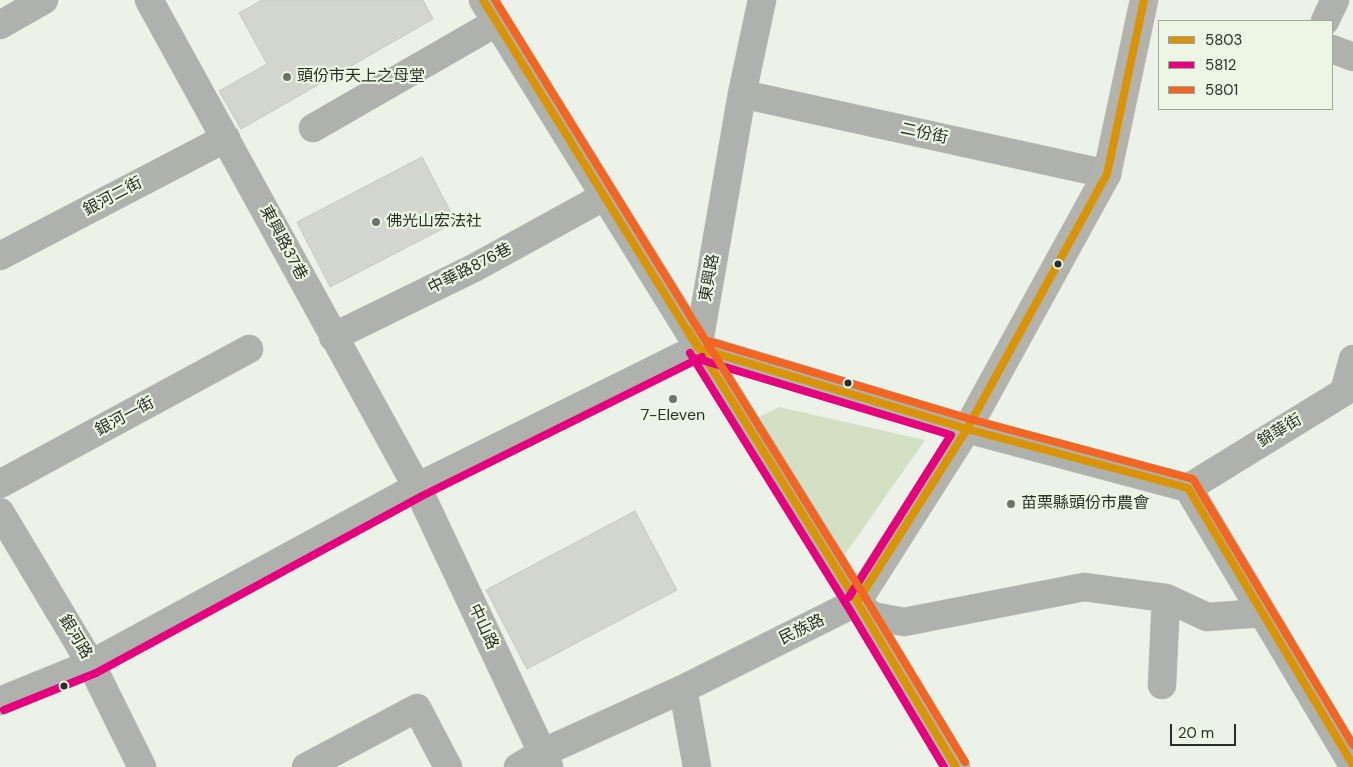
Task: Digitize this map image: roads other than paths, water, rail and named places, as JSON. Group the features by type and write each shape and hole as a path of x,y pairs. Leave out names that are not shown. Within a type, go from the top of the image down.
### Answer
{"main road":[{"path":"956,767 857,602 967,429 1107,174 1144,0"}],"street":[{"path":"0,25 44,0"},
{"name":"東興路37巷","path":"149,0 417,487"},
{"name":"東興路","path":"698,348 742,94 762,0"},
{"path":"1325,20 1335,0"},
{"path":"313,128 490,11 857,602 872,616 904,622 1084,587 1166,598 1207,617 1262,613"},
{"path":"1333,49 1353,56"},
{"name":"二份街","path":"742,94 1107,174"},
{"name":"銀河二街","path":"0,256 226,138"},
{"name":"中華路876巷","path":"333,337 474,268 605,196"},
{"path":"0,701 91,664 417,487 698,348 967,429 1188,488 1353,765"},
{"name":"銀河一街","path":"0,484 249,349"},
{"name":"錦華街","path":"1188,488 1344,392 1353,359"},
{"name":"中山路","path":"417,487 546,760"},
{"name":"銀河路","path":"0,512 91,664 142,767"},
{"path":"1162,685 1166,598"},
{"name":"民族路","path":"518,767 546,760 857,602"},
{"path":"683,689 697,767"},
{"path":"306,767 418,708 448,767"}],"place":[{"name":"頭份市天上之母堂","path":"287,77"},
{"name":"佛光山宏法社","path":"376,222"},
{"name":"7-Eleven","path":"673,399"},
{"name":"苗栗縣頭份市農會","path":"1011,504"}]}
